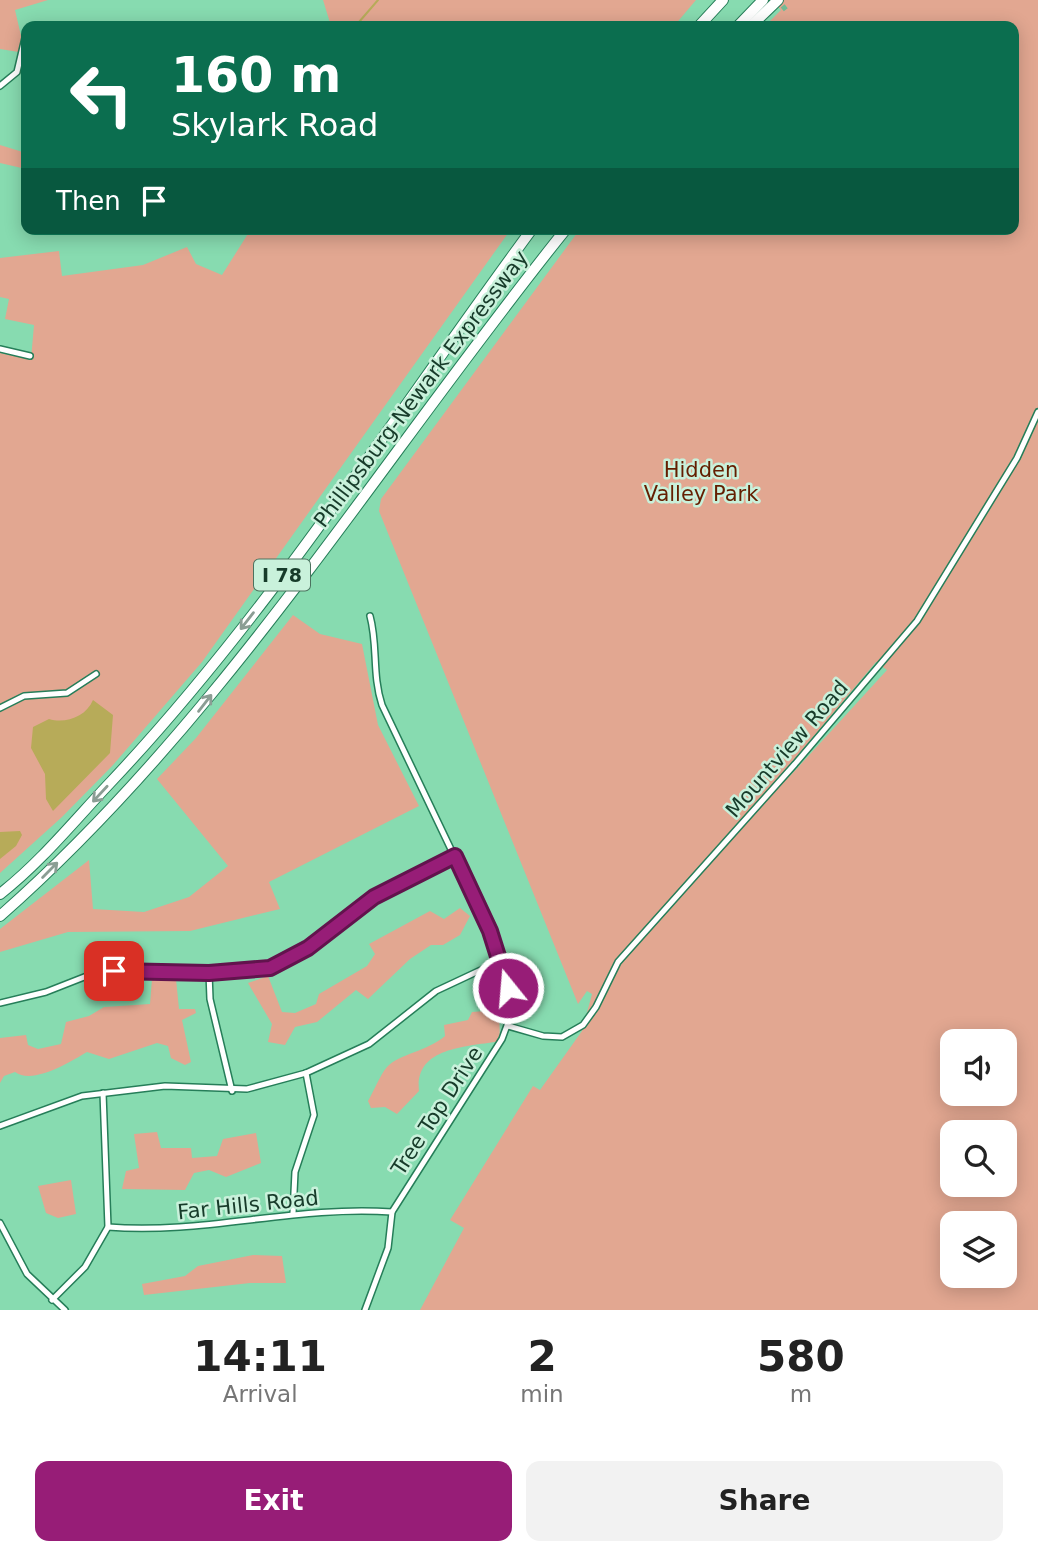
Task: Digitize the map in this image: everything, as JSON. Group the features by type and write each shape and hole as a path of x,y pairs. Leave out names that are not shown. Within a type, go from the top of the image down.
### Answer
{"highway":[{"path":"704,21 723,0"},
{"path":"743,21 763,0"},
{"path":"756,21 778,0"},
{"name":"Phillipsburg-Newark Expressway","path":"0,894 64,832 169,720 320,524 528,235"},
{"name":"Phillipsburg-Newark Expressway","path":"0,916 105,816 178,738 561,235"}],"street":[{"path":"0,86 17,72 21,55"},
{"path":"0,349 30,356"},
{"name":"Mountview Road","path":"508,1026 562,1037 583,1025 596,1007 618,962 795,764 917,621 1017,458 1038,412"},
{"path":"370,616 374,631 374,673 382,705 490,931 508,992 508,1026"},
{"path":"0,708 24,696 67,693 96,674"},
{"path":"0,1003 46,992 97,972 256,971 284,963 319,940 374,897 455,856"},
{"path":"0,1126 63,1101 103,1093 165,1086 232,1091 260,1087 306,1073 369,1044 436,991 500,961"},
{"path":"209,973 210,999 232,1091"},
{"name":"Tree Top Drive","path":"365,1310 388,1248 391,1212 508,1026"},
{"path":"293,1213 295,1172 314,1115 306,1073"},
{"path":"52,1300 85,1267 108,1227 103,1093"},
{"name":"Far Hills Road","path":"108,1227 165,1230 293,1213 391,1212"},
{"path":"0,1223 26,1274 65,1310"},
{"path":"0,1240 7,1236"}],"green space":[{"path":"0,0 48,0 15,10 21,36 21,52 0,49"},
{"path":"323,0 696,0 678,21 329,21"},
{"name":"Hidden Valley Park","path":"772,0 1038,0 1038,1310 420,1310 464,1228 450,1220 533,1086 540,1090 582,1031 592,994 587,991 578,1004 379,511 381,499 576,235 1019,235 1019,21 770,21 781,10","holes":["876,662 887,670 790,776 782,774"]},
{"path":"0,145 21,151 21,168 0,163"},
{"path":"247,235 507,235 202,662 113,765 62,817 0,873 0,353 31,359 34,325 5,319 9,299 0,297 0,258 59,251 62,276 143,265 187,247 196,264 222,275"},
{"path":"293,615 320,634 362,644 378,725 419,806 269,882 280,909 190,931 68,932 0,952 0,929 89,860 93,909 144,912 189,897 228,866 157,779 196,738"},
{"path":"460,908 470,916 460,935 443,945 431,945 410,959 368,999 356,990 317,1022 295,1027 285,1045 268,1042 272,1024 248,983 268,976 282,1012 295,1013 316,1004 319,994 367,966 375,954 369,944 430,911 444,919"},
{"path":"152,979 176,979 179,1009 195,1009 196,1013 182,1020 191,1062 185,1065 171,1058 168,1046 157,1043 109,1059 87,1052 51,1071 31,1076 15,1072 4,1076 0,1083 0,1038 26,1035 28,1045 38,1049 61,1044 66,1022 89,1016 104,1007 150,1004"},
{"path":"499,1010 500,1041 446,1051 434,1057 425,1065 420,1076 419,1091 397,1114 385,1107 371,1108 368,1101 382,1074 392,1063 445,1036 444,1025 468,1020 472,1012"},
{"path":"157,1132 161,1148 191,1148 192,1158 217,1156 223,1139 256,1133 261,1163 226,1177 209,1170 194,1173 185,1190 122,1189 126,1171 139,1168 134,1134"},
{"path":"71,1180 76,1214 58,1218 46,1213 38,1186"},
{"path":"253,1255 282,1256 286,1283 250,1283 144,1295 142,1284 185,1276 198,1266"}],"shaded area":[{"path":"93,700 113,715 110,753 53,811 46,799 45,774 31,748 33,727 49,719 62,721 74,718 85,711"},
{"path":"20,831 22,835 16,846 0,859 0,832"}],"waterway":[{"path":"360,21 378,0"}],"tunnel":[{"path":"778,0 786,10"}],"route":[{"path":"114,971 209,973 270,968 308,948 374,897 455,856 490,931 508,988"}]}
